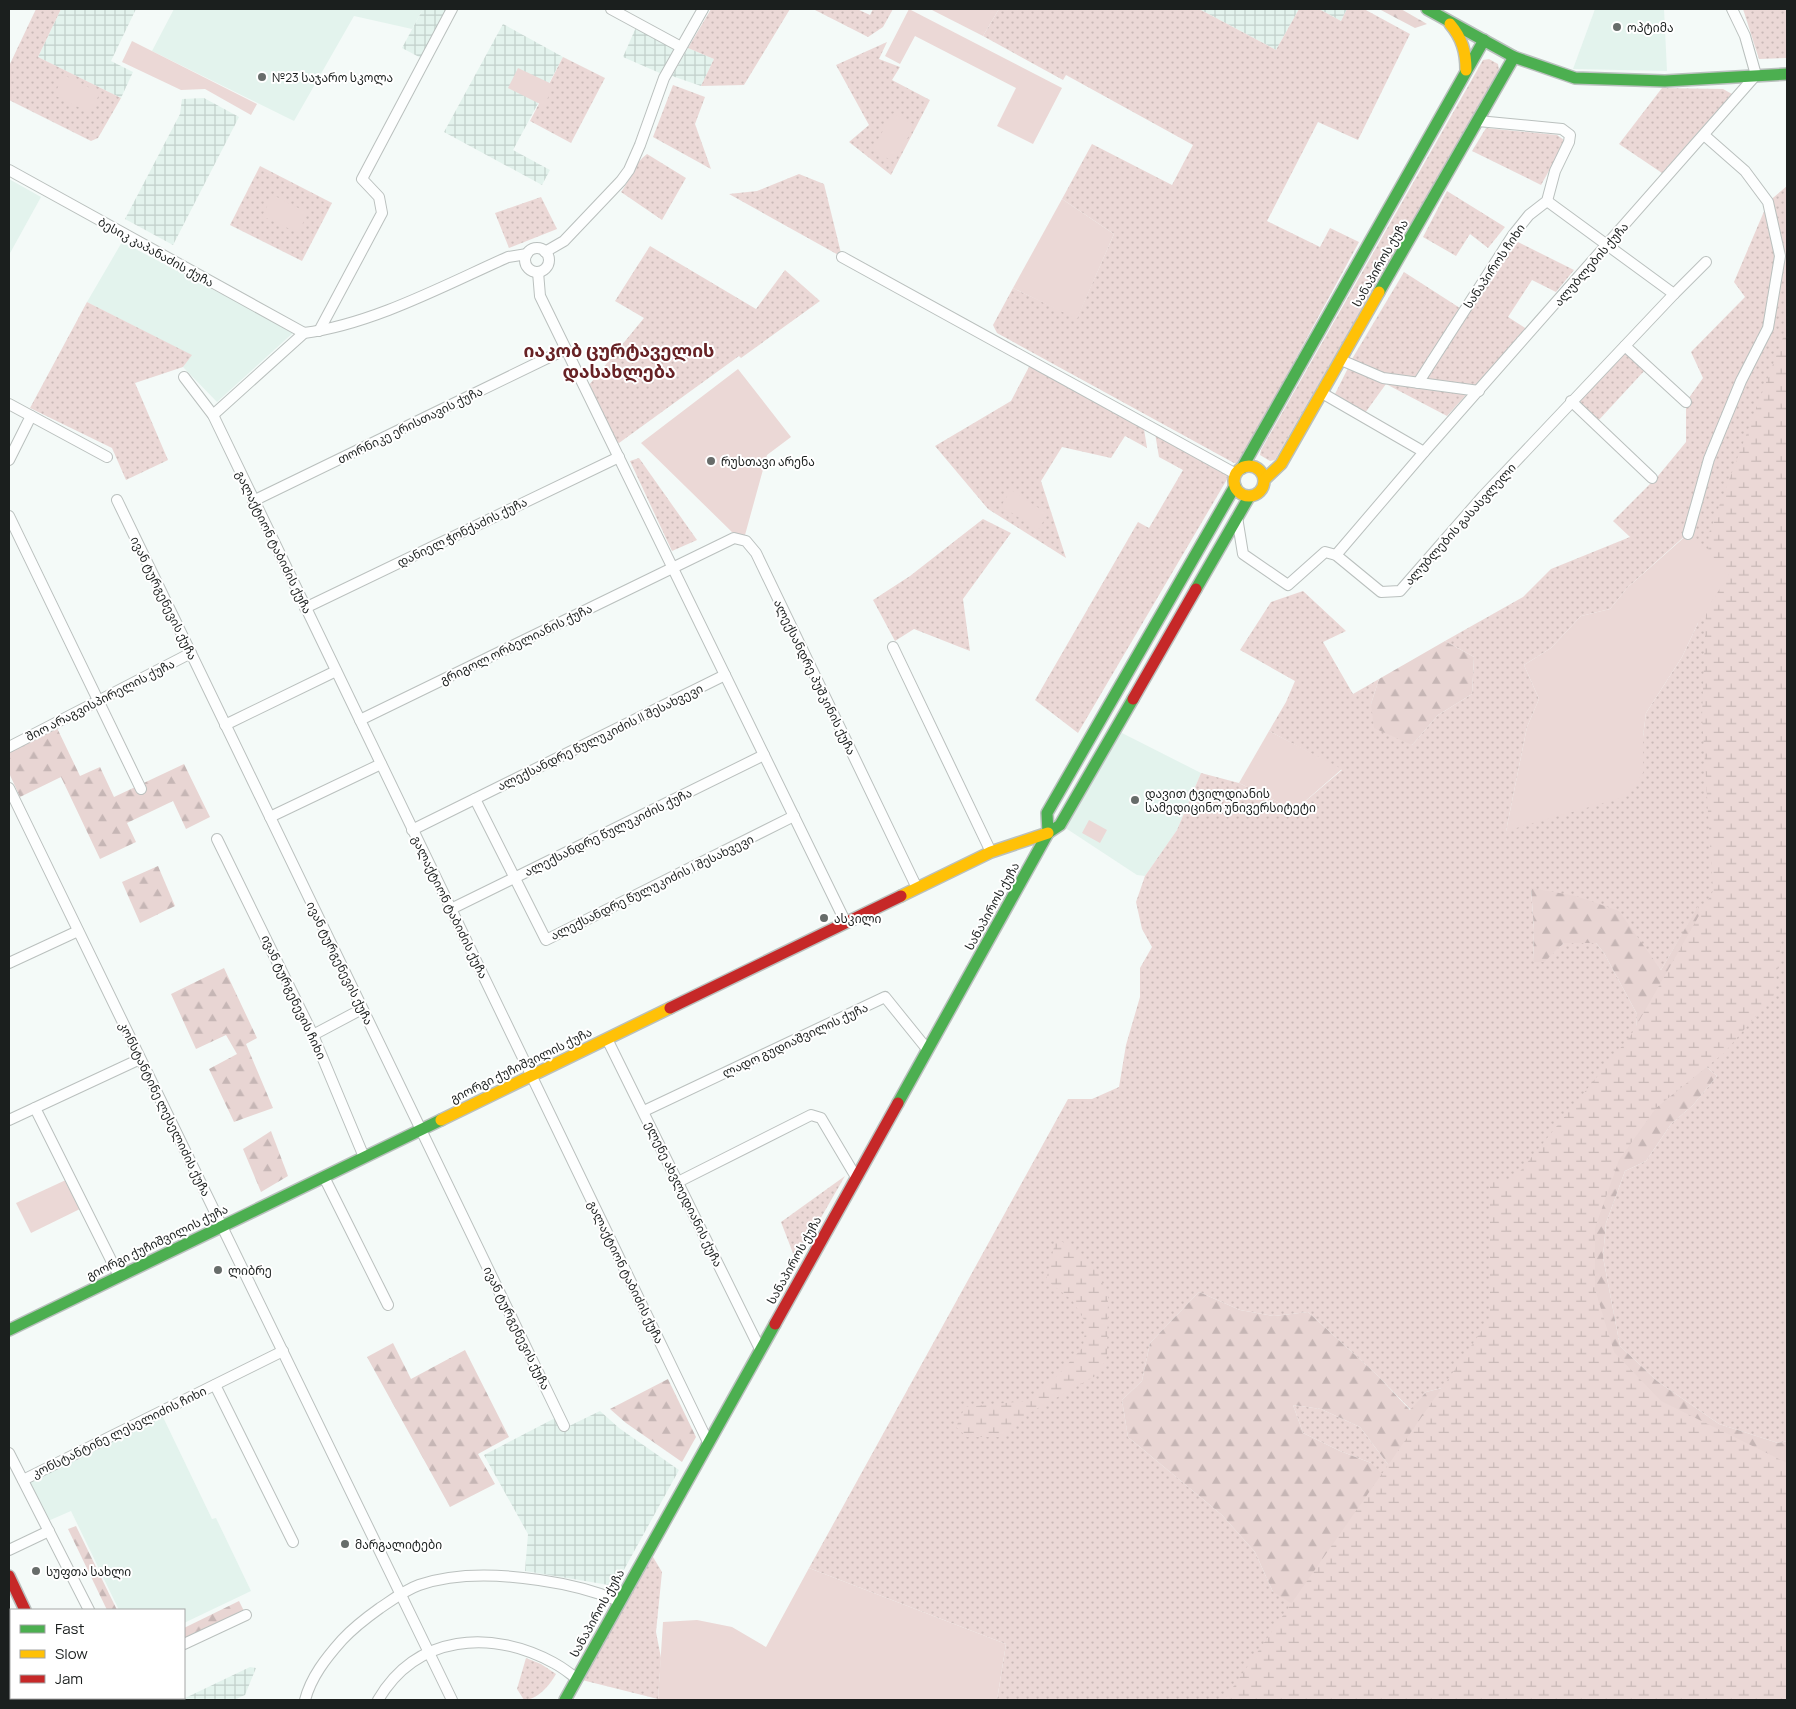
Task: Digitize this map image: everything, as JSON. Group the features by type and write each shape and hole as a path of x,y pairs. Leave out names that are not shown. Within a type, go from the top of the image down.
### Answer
{"main road":[{"path":"1427,9 1514,57 1575,78 1665,81 1787,74"},
{"path":"1446,19 1459,34 1466,52 1466,71"},
{"name":"სანაპიროს ქუჩა","path":"1239,471 1484,40"},
{"name":"სანაპიროს ქუჩა","path":"1264,479 1281,464 1514,57"},
{"path":"1250,466 1258,468 1264,479 1265,483 1261,492 1249,496 1238,492 1234,480 1239,471 1250,466"},
{"name":"სანაპიროს ქუჩა","path":"1048,833 1047,814 1235,486"},
{"name":"სანაპიროს ქუჩა","path":"564,1700 1048,833 1060,825 1249,496"},
{"name":"გიორგი ქუჩიშვილის ქუჩა","path":"9,1330 991,852 1048,833"},
{"path":"9,1576 25,1609"}],"street":[{"path":"319,331 382,213 379,197 362,179 452,9"},
{"path":"611,9 681,47"},
{"path":"545,252 564,241 621,182 640,145 664,78 703,9"},
{"path":"1732,9 1745,36 1756,75"},
{"name":"ალუბლების ქუჩა","path":"1336,555 1424,452 1756,75"},
{"path":"1478,120 1562,129 1570,135 1569,142 1555,171 1547,201 1674,294"},
{"path":"1688,534 1710,459 1741,381 1768,328 1780,256 1768,202 1745,171 1704,135"},
{"name":"ბესიკ კაპანაძის ქუჩა","path":"9,170 304,334"},
{"name":"სანაპიროს ჩიხი","path":"1418,383 1513,236 1529,215 1547,201"},
{"path":"213,415 304,334 380,313 508,257 527,254 536,249 545,252 549,259 547,266 538,272 531,271 526,265 525,257 527,254"},
{"path":"842,257 1239,471"},
{"name":"ალუბლების გასასვლელი","path":"1336,555 1381,592 1400,591 1483,496 1706,262"},
{"path":"538,272 540,296 846,923"},
{"path":"1625,346 1686,402"},
{"name":"თორნიკე ერისთავის ქუჩა","path":"253,501 566,349"},
{"path":"1341,360 1383,378 1479,390"},
{"name":"გალაქტიონ ტაბიძის ქუჩა","path":"184,377 213,415 708,1442"},
{"path":"1322,393 1424,452"},
{"path":"1572,401 1652,478"},
{"path":"9,404 107,457"},
{"path":"9,460 31,416"},
{"name":"დანიელ ჭონქაძის ქუჩა","path":"305,608 619,457"},
{"name":"ივან ტურგენევის ქუჩა","path":"117,500 564,1426"},
{"path":"9,516 142,789"},
{"path":"1237,517 1243,554 1288,585 1325,552 1336,555"},
{"name":"ალექსანდრე პუშკინის ქუჩა","path":"673,568 734,538 746,541 756,553 917,888"},
{"name":"გრიგოლ ორბელიანის ქუჩა","path":"360,720 673,568"},
{"path":"893,647 991,852"},
{"name":"შიო არაგვისპირელის ქუჩა","path":"9,747 191,653"},
{"path":"226,725 336,671"},
{"name":"ალექსანდრე წულუკიძის II შესახვევი","path":"412,830 725,675"},
{"name":"ალექსანდრე წულუკიძის ქუჩა","path":"451,910 764,755"},
{"path":"270,817 381,764"},
{"name":"კონსტანტინე ლესელიძის ქუჩა","path":"9,788 452,1700"},
{"path":"475,799 514,878"},
{"name":"ალექსანდრე წულუკიძის I შესახვევი","path":"514,878 546,940 794,816"},
{"name":"ივან ტურგენევის ჩიხი","path":"217,839 313,1035 364,1157"},
{"path":"9,962 78,931"},
{"name":"ლადო გუდიაშვილის ქუჩა","path":"644,1112 886,997 927,1049"},
{"path":"313,1035 362,1008"},
{"name":"ელენე ახვლედიანის ქუჩა","path":"607,1039 760,1349"},
{"path":"9,1120 140,1059"},
{"path":"35,1108 119,1276"},
{"path":"678,1182 811,1115 821,1118 856,1177"},
{"path":"324,1176 388,1305"},
{"name":"კონსტანტინე ლესელიძის ჩიხი","path":"23,1480 282,1351"},
{"name":"კონსტანტინე ლესელიძის ჩიხი","path":"215,1384 293,1542"},
{"path":"9,1453 88,1609"},
{"path":"9,1550 49,1531"},
{"path":"305,1700 323,1662 354,1627 400,1594 440,1579 468,1575 522,1578 584,1588 620,1600"},
{"path":"185,1644 246,1615"},
{"path":"378,1700 407,1667 429,1652 450,1644 467,1642 487,1642 509,1646 554,1663 576,1678"}],"shaded area":[{"path":"61,9 136,9 111,61 133,72 121,98 38,57"},
{"name":"№23 საჯარო სკოლა","path":"174,9 423,9 412,29 354,16 294,121 152,51"},
{"path":"423,9 447,9 421,58 402,48"},
{"path":"1199,9 1299,9 1276,50"},
{"path":"1319,9 1347,9 1341,21"},
{"path":"1595,9 1664,9 1667,71 1573,69"},
{"path":"503,24 563,57 513,150 550,170 542,185 444,132"},
{"path":"637,25 677,46 662,74 623,57"},
{"path":"688,48 714,59 701,86 672,76"},
{"path":"204,98 239,117 173,245 125,219 180,114 182,99"},
{"path":"9,179 41,197 9,255"},
{"path":"122,242 294,332 217,402 183,367 191,355 87,302"},
{"name":"დავით ტვილდიანის სამედიცინო უნივერსიტეტი","path":"1120,732 1201,773 1177,830 1145,876 1137,875 1064,827"},
{"path":"600,1411 619,1428 679,1470 615,1586 525,1571 528,1534 484,1455 559,1416 565,1428"},
{"path":"162,1415 212,1519 216,1518 251,1591 185,1623 185,1609 119,1609 71,1511 48,1521 28,1479"},
{"path":"250,1667 256,1668 245,1695 234,1700 181,1700"}],"green space":[{"path":"36,9 61,9 38,57 121,98 98,138 91,141 9,100 9,66"},
{"path":"711,9 790,9 744,85 701,86 714,59 688,48"},
{"path":"813,9 857,9 870,15 873,9 893,9 883,27 868,37"},
{"path":"909,9 1062,88 1033,144 997,126 1016,88 915,36 900,64 885,56"},
{"path":"930,9 999,9 983,36"},
{"path":"999,9 1199,9 1276,50 1299,9 1319,9 1341,21 1347,9 1364,9 1410,34 1358,140 1318,122 1267,221 1320,247 1330,228 1359,242 1239,463 1234,463 997,333 993,325 1013,288 1077,318 1114,234 1062,199 1092,144 1172,185 1193,145 1066,75 1063,80 983,36"},
{"path":"1379,9 1401,9 1427,24 1415,28"},
{"path":"1743,9 1787,9 1787,58 1759,59"},
{"path":"132,41 257,104 251,115 205,89 181,90 122,62"},
{"path":"887,42 879,59 900,67 892,80 930,100 891,175 849,142 869,125 836,65"},
{"path":"563,57 605,78 571,143 530,121"},
{"path":"1489,59 1498,64 1499,70 1275,460 1270,461 1260,455 1261,450 1483,60"},
{"path":"518,68 554,85 544,106 508,88"},
{"path":"64,75 100,93 90,113 54,95"},
{"path":"673,85 705,97 695,124 711,169 653,137"},
{"path":"1662,88 1723,89 1732,94 1662,173 1619,144"},
{"path":"893,113 915,125 894,162 872,150"},
{"path":"1486,128 1557,135 1564,140 1563,146 1541,185 1472,151"},
{"path":"647,154 686,178 662,220 621,192 639,162"},
{"path":"260,166 332,203 302,261 230,225"},
{"path":"799,174 824,184 842,257 729,194 757,191"},
{"path":"1787,186 1787,1441 1778,1443 1719,1424 1657,1381 1620,1346 1603,1257 1606,1223 1625,1171 1646,1161 1671,1124 1693,1105 1717,1076 1666,1032 1698,907 1661,970 1646,951 1531,889 1534,930 1533,962 1544,961 1564,943 1596,943 1604,953 1637,1014 1635,1069 1516,1297 1454,1385 1426,1392 1411,1410 1376,1374 1308,1312 1274,1316 1240,1310 1199,1292 1150,1343 1142,1381 1122,1400 1128,1437 1222,1515 1255,1552 1273,1592 1371,1463 1340,1451 1303,1433 1293,1405 1321,1409 1360,1427 1411,1495 1248,1700 997,1700 1006,1644 809,1568 1068,1099 1092,1099 1119,1087 1126,1045 1140,997 1140,968 1152,947 1142,929 1136,902 1145,876 1177,830 1201,773 1239,783 1295,810 1342,770 1269,731 1286,702 1295,681 1240,650 1271,602 1303,591 1346,631 1323,642 1353,694 1379,679 1371,704 1412,745 1438,715 1472,694 1474,657 1445,641 1523,597 1551,569 1630,537 1613,521 1658,476 1686,442 1686,402 1703,378 1691,352 1745,297 1734,282 1768,202","holes":["1687,534 1698,623 1682,657 1646,713 1643,737 1506,831 1527,727 1539,699 1524,665 1551,648 1581,616 1610,609 1628,587"]},
{"path":"1447,191 1505,227 1488,248 1470,234 1456,256 1423,237"},
{"path":"273,195 308,213 298,233 262,216"},
{"path":"541,197 557,229 509,248 495,213"},
{"path":"1062,199 1114,234 1077,319 1013,288"},
{"path":"1514,240 1574,270 1556,292 1532,280 1508,317 1530,331 1480,389 1422,381"},
{"path":"650,246 756,309 785,270 820,301 741,358 739,356 619,443 616,442 589,385 644,318 615,301"},
{"path":"1404,272 1463,310 1419,379 1388,375 1352,359"},
{"path":"87,302 192,355 183,367 135,383 168,460 126,480 112,448 30,408"},
{"path":"1787,327 1787,938 1782,935 1774,995 1724,1053 1656,1108 1619,1160 1595,1228 1595,1289 1614,1352 1661,1401 1787,1463 1787,1700 1224,1700 1490,1319 1490,1181 1513,1180 1631,1035 1713,891 1702,716 1709,533"},
{"path":"1625,350 1646,369 1597,422 1576,402"},
{"path":"1030,365 1144,429 1147,448 1125,436 1111,458 1062,447 1041,481 1066,558 988,509 935,446 1011,401"},
{"path":"1349,366 1386,384 1365,413 1335,394"},
{"name":"რუსთავი არენა","path":"738,369 791,437 767,455 745,535 733,533 641,443"},
{"path":"1386,384 1467,394 1447,416"},
{"path":"1155,433 1229,476 1078,733 1035,700 1138,522 1149,528 1183,470 1159,457"},
{"path":"639,458 697,540 672,551 630,461"},
{"path":"1011,490 1048,514 1038,530 1001,506"},
{"path":"983,519 1011,533 963,599 970,651 914,629 895,641 873,600 910,576"},
{"path":"1688,534 1730,573 1698,623 1682,657 1646,713 1643,737 1643,773 1628,796 1506,831 1527,727 1539,699 1524,665 1551,648 1581,616 1610,609 1628,587"},
{"path":"1445,641 1474,657 1472,694 1438,715 1412,745 1374,728 1371,704 1379,679"},
{"path":"57,728 80,776 100,767 114,797 184,764 210,817 186,829 173,801 127,823 136,842 100,859 61,777 20,797 9,773 9,751"},
{"path":"1269,731 1342,769 1295,810 1239,783"},
{"path":"1089,820 1107,830 1100,843 1082,833"},
{"path":"158,866 175,906 140,923 122,882"},
{"path":"1531,888 1576,896 1619,911 1661,970 1698,906 1704,939 1666,1032 1717,1076 1693,1105 1671,1124 1646,1161 1625,1171 1606,1223 1603,1257 1620,1346 1657,1381 1719,1424 1778,1443 1787,1441 1787,1529 1411,1495 1360,1427 1321,1409 1293,1405 1303,1433 1340,1451 1371,1463 1394,1486 1307,1613 1273,1592 1255,1552 1222,1515 1128,1437 1122,1400 1142,1381 1150,1343 1199,1292 1240,1310 1274,1316 1308,1312 1376,1374 1410,1410 1426,1392 1454,1385 1635,1069 1637,1014 1604,953 1596,943 1564,943 1544,962 1533,962 1534,930"},
{"path":"224,968 257,1038 246,1044 273,1108 234,1122 209,1069 237,1054 226,1035 196,1049 171,994"},
{"path":"271,1131 288,1176 261,1192 243,1149"},
{"path":"845,1176 796,1261 781,1222"},
{"path":"68,1179 82,1208 31,1233 16,1203"},
{"path":"1056,1239 1076,1248 1097,1270 1108,1297 1107,1356 1099,1374 1031,1412 1000,1437 967,1437 956,1427 965,1407 1026,1401 1056,1377 1083,1347 1086,1323 1072,1300 1046,1280"},
{"path":"393,1343 411,1379 465,1350 509,1437 478,1454 495,1484 450,1507 367,1357"},
{"path":"668,1379 696,1437 682,1462 626,1423 610,1409"},
{"path":"76,1526 117,1609 107,1609 68,1529"},
{"path":"650,1552 662,1572 656,1632 661,1658 658,1699 582,1680"},
{"path":"809,1568 1006,1644 997,1700 658,1699 663,1622 697,1620 732,1627 766,1647"},
{"path":"239,1601 244,1611 185,1640 185,1628"},
{"path":"526,1658 541,1664 556,1674 543,1691 534,1697 524,1700 517,1689"}],"traffic: fast":[{"path":"1427,9 1514,57 1575,78 1665,81 1787,74"},
{"path":"1242,468 1484,40"},
{"path":"1379,292 1514,57"},
{"path":"1048,833 1047,813 1235,486"},
{"path":"1196,589 1249,497"},
{"path":"898,1103 1048,833 1060,825 1133,699"},
{"path":"9,1330 441,1120"},
{"path":"565,1700 775,1324"}],"traffic: slow":[{"path":"1450,24 1458,35 1462,46 1466,70"},
{"path":"1265,479 1281,464 1379,292"},
{"path":"1249,466 1260,470 1264,481 1260,492 1249,496 1238,492 1234,481 1238,470 1249,466"},
{"path":"901,896 991,852 1048,833"},
{"path":"441,1120 670,1008"}],"traffic: jam":[{"path":"1133,699 1196,589"},
{"path":"670,1008 901,896"},
{"path":"775,1324 898,1103"},
{"path":"9,1576 25,1609"}],"place":[{"name":"ოპტიმა","path":"1617,27"},
{"name":"№23 საჯარო სკოლა","path":"262,77"},
{"name":"რუსთავი არენა","path":"711,461"},
{"name":"დავით ტვილდიანის სამედიცინო უნივერსიტეტი","path":"1135,800"},
{"name":"ასკილი","path":"824,918"},
{"name":"ლიბრე","path":"218,1270"},
{"name":"მარგალიტები","path":"345,1544"},
{"name":"სუფთა სახლი","path":"36,1571"}],"district":[{"name":"იაკობ ცურტაველის დასახლება","path":"619,360"}]}
